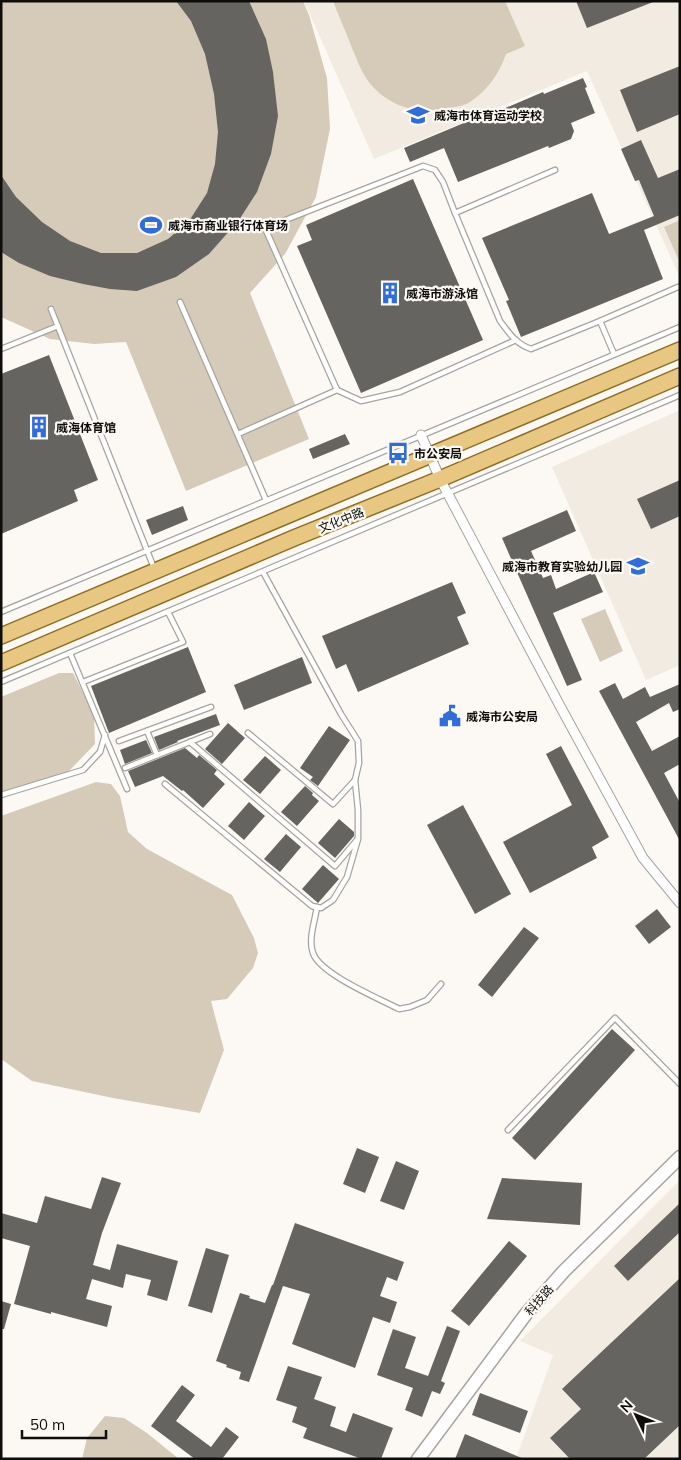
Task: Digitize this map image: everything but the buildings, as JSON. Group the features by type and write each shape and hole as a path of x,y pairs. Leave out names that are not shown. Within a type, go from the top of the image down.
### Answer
{"main road":[{"name":"文化中路","path":"1,636 680,350"},
{"name":"文化中路","path":"1,663 680,376"},
{"name":"科技路","path":"418,1459 526,1314 564,1271 680,1157"}],"street":[{"path":"421,435 440,479 643,858 680,903"}],"lane":[{"path":"516,340 400,392 361,401 337,390 265,228 423,166 434,170 443,182 500,321 522,346 531,348 600,321 678,287"},
{"path":"455,213 555,170"},
{"path":"180,302 266,500"},
{"path":"51,309 156,572"},
{"path":"600,321 614,354"},
{"path":"1,349 58,326"},
{"path":"1,612 680,327"},
{"path":"238,434 337,390"},
{"path":"1,682 680,395"},
{"path":"248,733 333,804 354,780 359,764 358,741 341,714 263,572"},
{"path":"83,682 182,642 168,612"},
{"path":"70,653 127,789"},
{"path":"119,742 212,707"},
{"path":"147,731 157,755"},
{"path":"126,768 210,734"},
{"path":"1,795 83,770 100,752 104,735"},
{"path":"190,742 335,866 358,839"},
{"path":"165,784 312,906 321,908 333,900 347,877 358,839 358,810 354,780"},
{"path":"317,907 312,938 313,952 320,965 337,977 399,1009 410,1008 427,1000 441,984"},
{"path":"508,1130 615,1018 680,1084"}],"shaded area":[{"name":"威海市商业银行体育场","path":"1,1 303,1 309,15 327,78 330,129 316,197 285,254 250,293 309,439 186,491 126,342 94,344 50,339 1,317"},
{"name":"威海市体育运动学校","path":"304,1 680,1 680,278 587,71 374,159"},
{"path":"333,1 505,1 525,46 506,54 492,81 470,102 444,110 422,111 412,109 391,102 382,96 367,79"},
{"path":"680,220 680,263 664,227"},
{"name":"威海市教育实验幼儿园","path":"680,410 680,665 646,680 552,467"},
{"path":"605,609 623,651 600,662 581,619"},
{"path":"59,673 73,673 94,714 95,744 68,772 1,794 1,697"},
{"path":"96,782 111,784 120,796 128,832 147,849 232,895 254,938 258,953 253,968 227,999 211,1001 224,1050 200,1113 113,1098 32,1081 1,1059 1,816"},
{"path":"680,1180 680,1459 516,1459 553,1355 520,1341"},
{"path":"105,1416 124,1418 147,1433 179,1459 82,1459 87,1438"}],"place":[{"name":"威海市体育运动学校","path":"418,115"},
{"name":"威海市商业银行体育场","path":"151,225"},
{"name":"威海市游泳馆","path":"390,293"},
{"name":"威海体育馆","path":"39,427"},
{"name":"市公安局","path":"398,453"},
{"name":"威海市教育实验幼儿园","path":"638,566"},
{"name":"威海市公安局","path":"450,716"}]}
